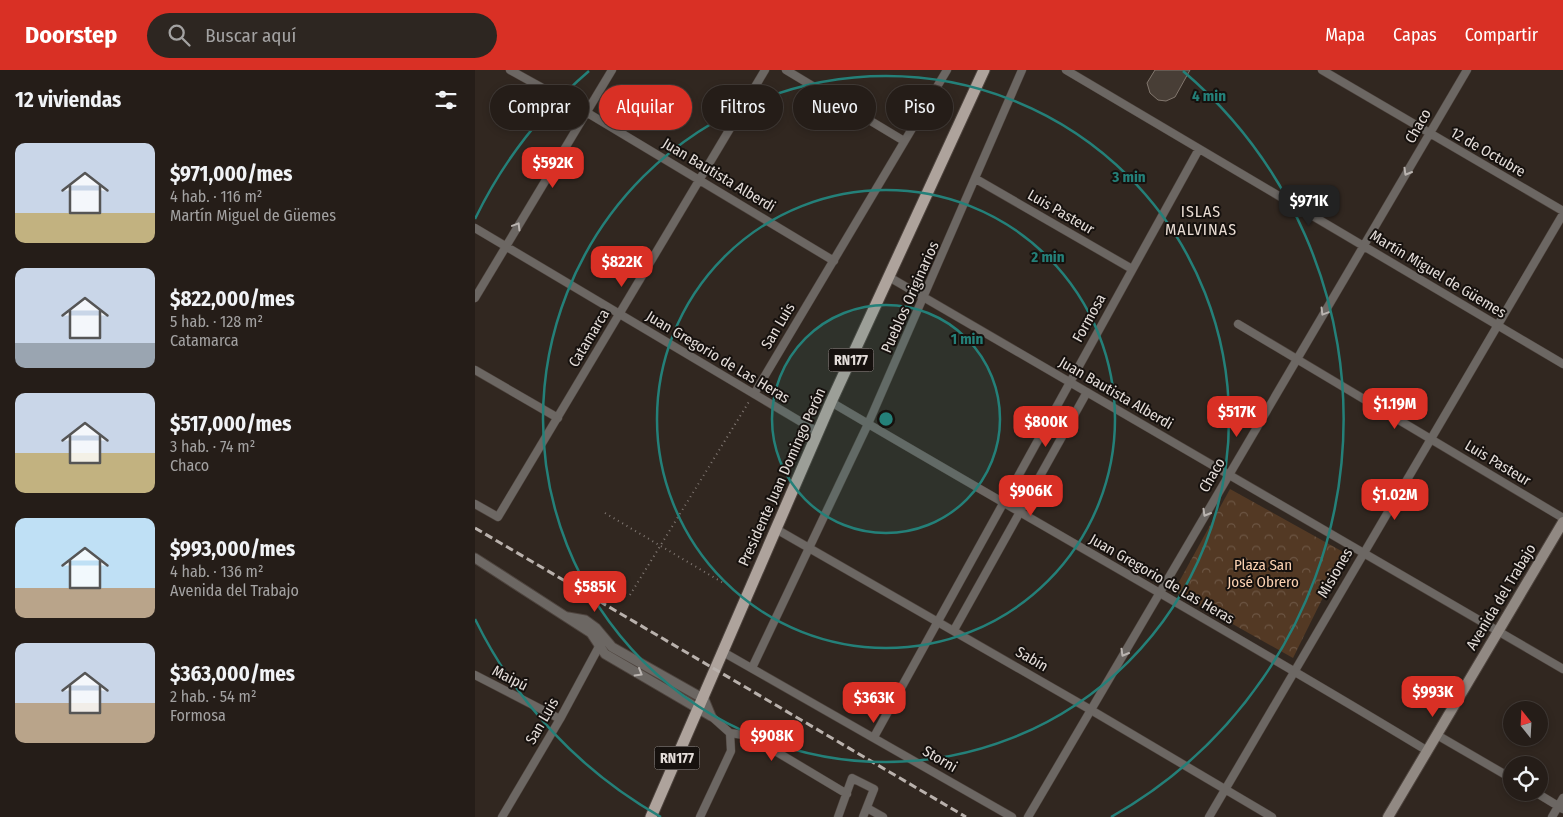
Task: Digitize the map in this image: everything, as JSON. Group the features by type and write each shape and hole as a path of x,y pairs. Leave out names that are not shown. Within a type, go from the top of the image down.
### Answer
{"main road":[{"name":"Presidente Juan Domingo Perón","path":"651,817 831,402 984,70"},
{"name":"Avenida del Trabajo","path":"1389,817 1563,522"}],"street":[{"name":"Juan Bautista Alberdi","path":"510,70 537,85"},
{"path":"589,107 612,70"},
{"name":"Catamarca","path":"475,504 498,517 765,70"},
{"path":"786,70 905,141"},
{"name":"San Luis","path":"754,394 947,70"},
{"name":"Pueblos Originarios","path":"752,668 868,424 925,298 1023,70"},
{"name":"Martín Miguel de Güemes","path":"1066,70 1563,364"},
{"name":"12 de Octubre","path":"1322,70 1563,213"},
{"name":"Chaco","path":"1028,817 1467,70"},
{"name":"Juan Bautista Alberdi","path":"589,114 834,261"},
{"path":"475,298 575,130"},
{"name":"Formosa","path":"875,737 1199,149"},
{"name":"Luis Pasteur","path":"976,179 1132,269"},
{"name":"Misiones","path":"1209,817 1563,213"},
{"name":"Juan Gregorio de Las Heras","path":"475,228 818,432"},
{"name":"Juan Bautista Alberdi","path":"889,277 1563,669"},
{"name":"Luis Pasteur","path":"1239,324 1563,518"},
{"path":"475,370 558,418"},
{"path":"954,630 1087,392"},
{"name":"Juan Gregorio de Las Heras","path":"831,402 1020,514 1295,671 1427,750"},
{"name":"Sabín","path":"775,529 954,630 1272,817"},
{"path":"475,558 568,617 585,620 596,628 605,654 701,703 711,716 730,733 750,736 847,794"},
{"name":"San Luis","path":"502,817 560,719 601,642"},
{"name":"Storni","path":"723,652 875,737 1012,817"},
{"name":"Maipú","path":"475,675 560,719"},
{"path":"700,817 731,751 730,733"},
{"path":"1437,735 1503,773"},
{"path":"838,817 852,778 875,789 863,817"},
{"path":"1552,817 1561,807 1563,798"},
{"path":"1548,800 1561,807"},
{"path":"867,808 883,817"}],"path":[{"path":"630,595 754,394"},
{"path":"605,513 725,584"}],"green space":[{"name":"Plaza San José Obrero","path":"1230,489 1345,553 1293,658 1174,591"}],"building":[{"path":"1155,70 1190,70 1175,97 1166,101 1158,100 1150,93 1147,83"}],"railway":[{"path":"475,528 966,817"}],"district":[{"name":"ISLAS MALVINAS","path":"1201,220"}]}
